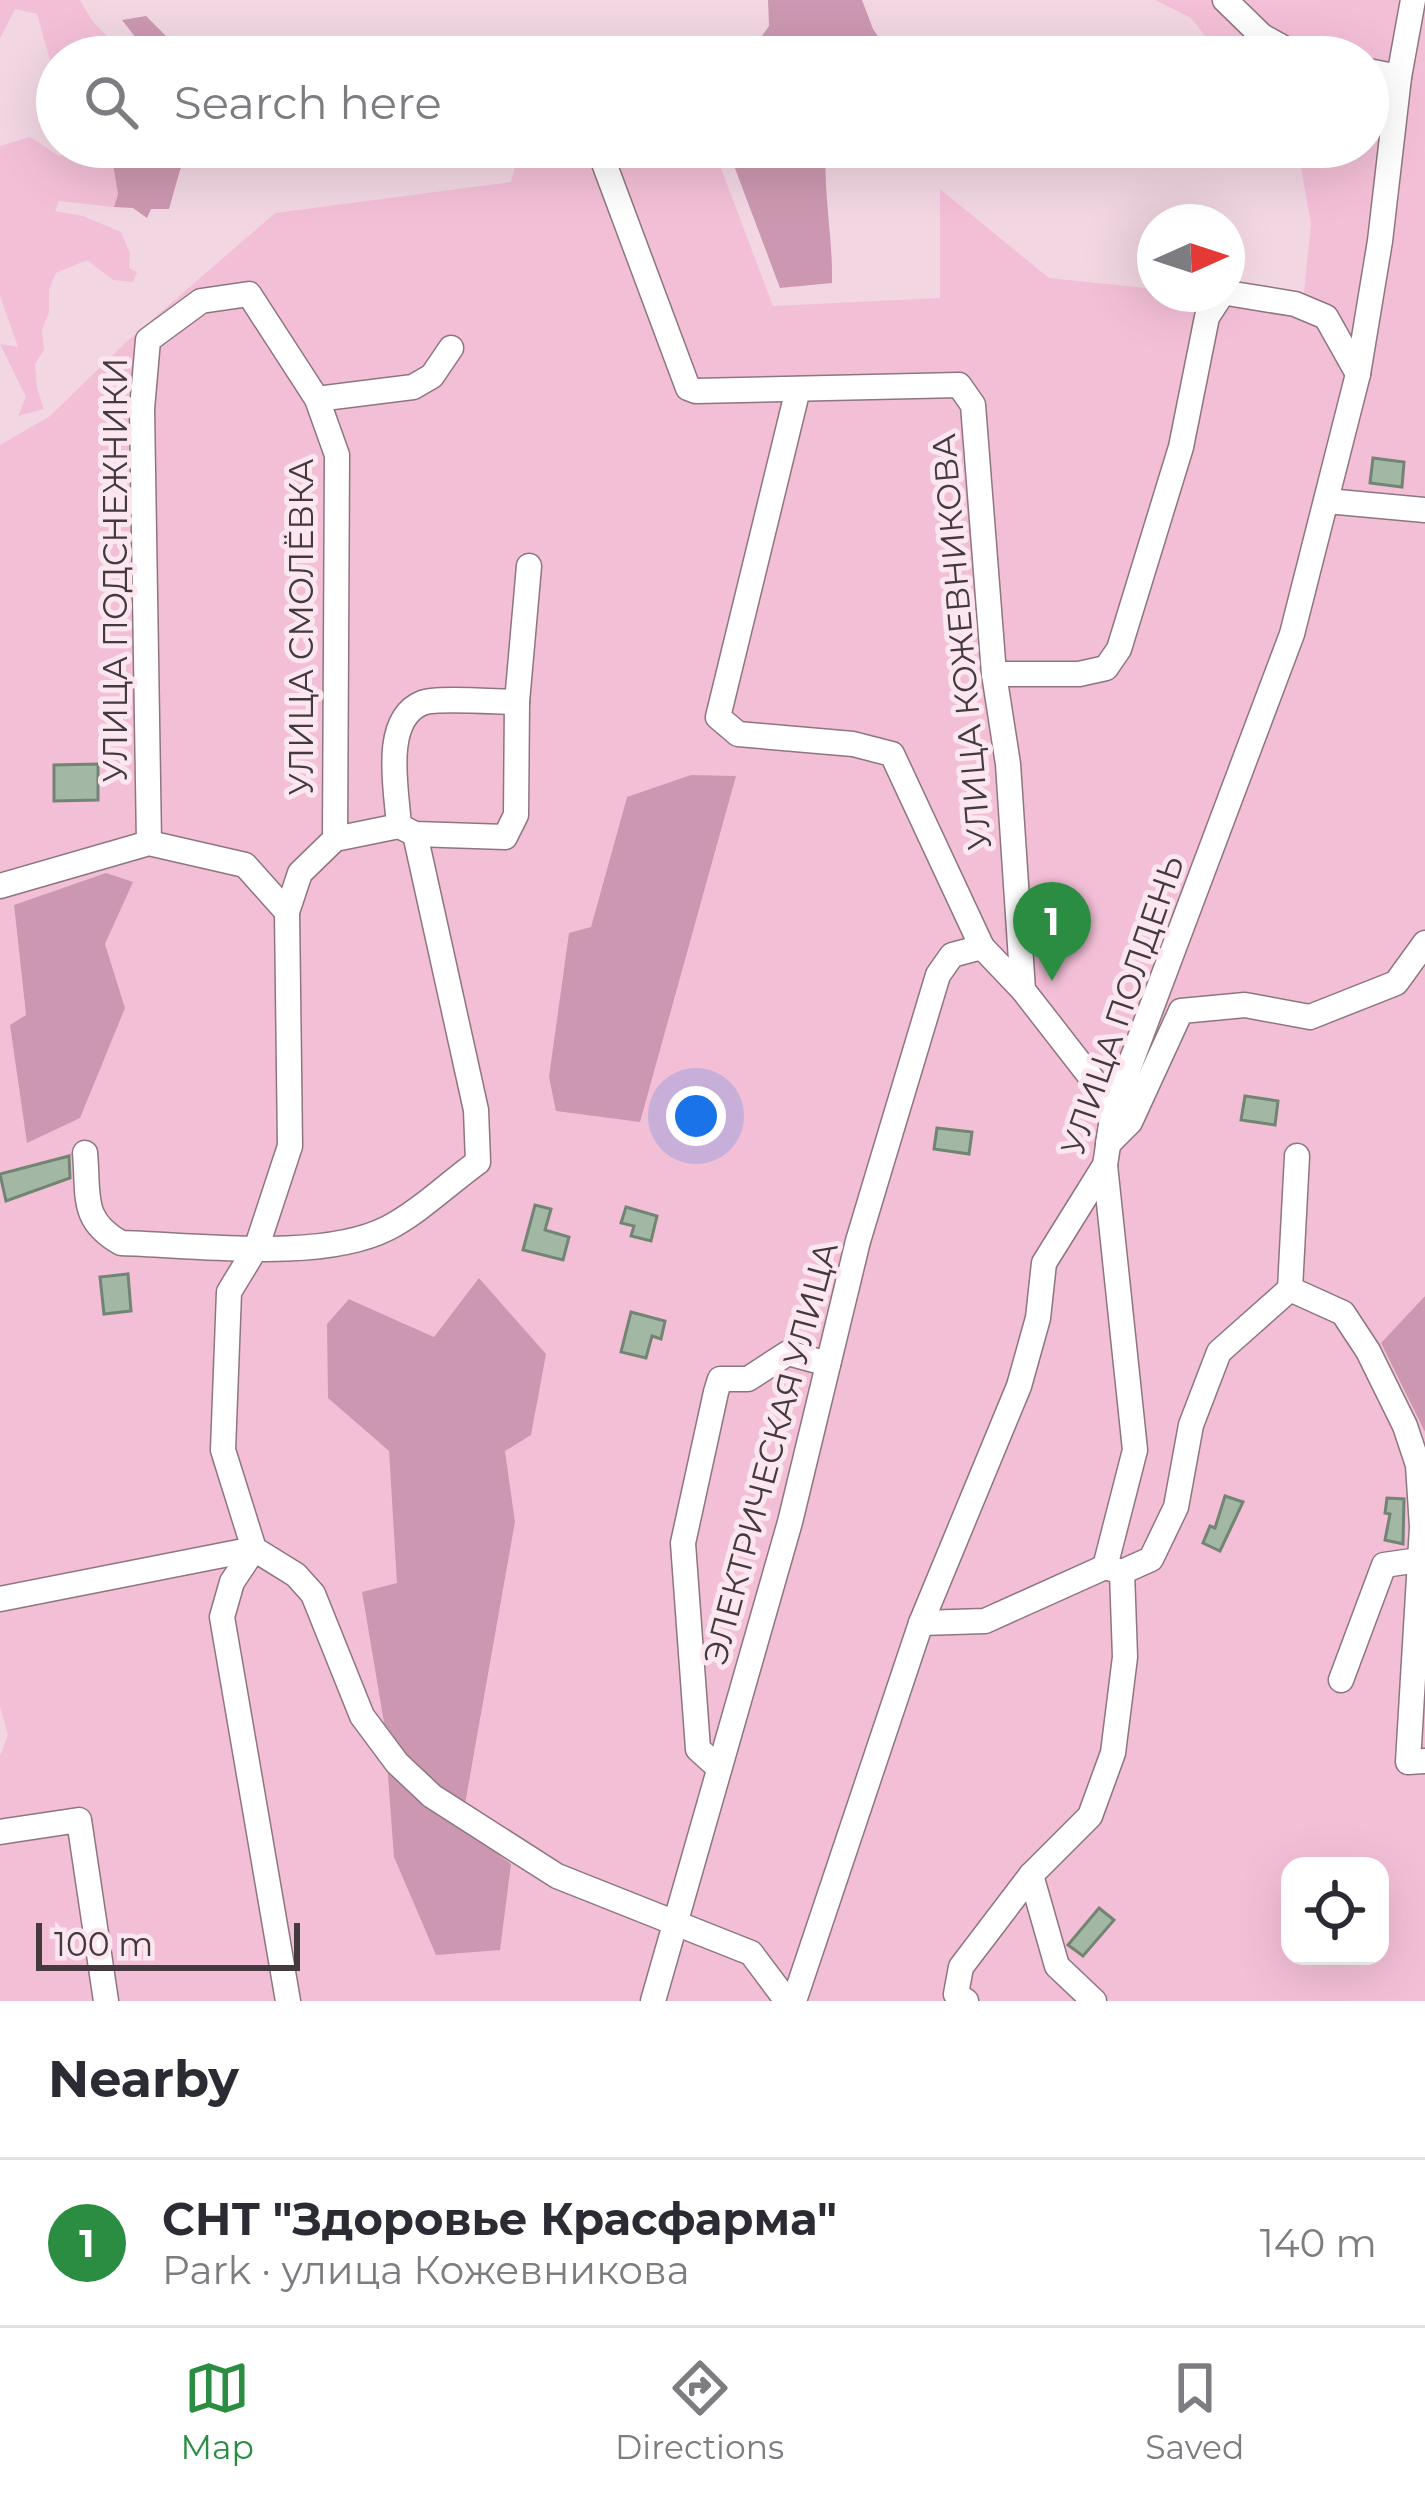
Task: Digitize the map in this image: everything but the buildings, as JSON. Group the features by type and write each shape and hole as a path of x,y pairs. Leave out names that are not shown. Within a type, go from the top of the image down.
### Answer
{"street":[{"path":"1226,0 1262,36"},
{"name":"УЛИЦА ПОЛДЕНЬ","path":"1389,163 1399,77 1415,52 1413,0"},
{"path":"1389,75 1399,77"},
{"name":"УЛИЦА КОЖЕВНИКОВА","path":"606,168 688,388 696,392 959,385 973,405 994,674 1008,764 1022,990"},
{"name":"УЛИЦА ПОЛДЕНЬ","path":"1107,1155 1114,1107 1292,634 1358,374 1388,168"},
{"name":"УЛИЦА СМОЛЁВКА","path":"249,294 317,399 337,454 335,839"},
{"name":"УЛИЦА ПОДСНЕЖНИКИ","path":"149,843 142,409 148,340 201,301 249,294"},
{"path":"1245,297 1294,304 1326,317 1358,374"},
{"path":"994,674 1079,674 1106,668 1118,649 1181,447 1211,312"},
{"path":"317,399 413,387 433,376 451,348"},
{"path":"798,389 718,717 738,734 853,744 892,754 982,947 1114,1107"},
{"path":"1327,502 1425,510"},
{"path":"529,566 517,702 516,815 505,837 407,830 335,839 300,874 287,912 290,1146 256,1246 229,1292 223,1450 254,1549 296,1575 314,1594 362,1716 397,1762 432,1796 557,1876 751,1952 791,2001"},
{"path":"85,1154 92,1220 98,1230 121,1243 256,1246 346,1243 388,1228 478,1162 476,1110 407,830 394,752 403,718 423,702 517,702"},
{"path":"0,886 149,843 245,865 287,912"},
{"name":"УЛИЦА ПОЛДЕНЬ","path":"791,2001 921,1623 1019,1386 1038,1318 1044,1263 1130,1123 1180,1011 1245,1005 1310,1017 1396,982 1425,943"},
{"name":"ЭЛЕКТРИЧЕСКАЯ УЛИЦА","path":"653,2001 790,1522 858,1241 938,975 952,955 982,947"},
{"path":"966,2001 956,1994 961,1967 1031,1875 1090,1816 1113,1753 1125,1657 1113,1569 1135,1450 1107,1155"},
{"path":"921,1623 985,1621 1150,1558 1177,1507 1191,1424 1219,1352 1290,1289 1297,1156"},
{"path":"1290,1289 1343,1312 1405,1426 1418,1465 1422,1527 1408,1762 1425,1761"},
{"path":"719,1768 698,1749 683,1543 716,1392 720,1379 748,1379 788,1353 828,1364"},
{"path":"0,1599 254,1549"},
{"path":"254,1549 232,1582 222,1617 289,2001"},
{"path":"1341,1680 1384,1565 1419,1560"},
{"path":"0,1832 79,1820 106,2001"},
{"path":"1031,1875 1057,1966 1094,2001"}],"shaded area":[{"path":"0,0 80,0 107,36 43,36 37,14 15,9 0,38"},
{"path":"768,0 862,0 878,36 762,36 769,26"},
{"path":"1155,0 1425,0 1425,1296 1381,1343 1425,1432 1425,2001 0,2001 0,1756 8,1735 0,1707 0,445 50,416 124,344 275,213 511,182 515,168 721,168 773,306 940,298 940,189 1049,278 1137,287 1137,312 1245,312 1245,303 1302,311 1311,224 1301,168 1389,168 1389,36 1205,36 1191,18","holes":["627,797 640,1122 591,928","132,882 105,944 125,1008 28,1143 11,1026 26,1015 14,905","480,1279 515,1522 461,1827 384,1723 362,1592 398,1584 389,1451 350,1299 434,1337"]},
{"path":"146,16 166,36 134,36 122,20"},
{"path":"30,137 36,141 36,168 114,168 118,194 114,207 59,201 55,211 83,216 121,232 130,253 129,268 137,272 133,282 113,280 87,260 56,273 42,330 44,350 35,364 44,409 18,416 26,397 0,344 18,347 0,296 0,146"},
{"path":"114,168 181,168 169,209 151,209 147,218 133,208 114,207 118,194"},
{"path":"735,168 826,168 832,283 780,288"},
{"path":"691,775 736,776 640,1122 556,1111 549,1077 569,933 591,927 627,797"},
{"path":"106,873 133,882 105,944 125,1008 80,1118 27,1143 10,1025 26,1015 14,905"},
{"path":"479,1278 546,1354 531,1435 505,1451 515,1522 461,1827 511,1864 500,1950 436,1955 394,1857 384,1723 362,1592 397,1583 389,1451 328,1398 327,1324 349,1299 434,1337"},
{"path":"1425,1296 1425,1432 1381,1343"}],"place":[{"name":"СНТ \"Здоровье Красфарма\"","path":"1052,981"}]}
